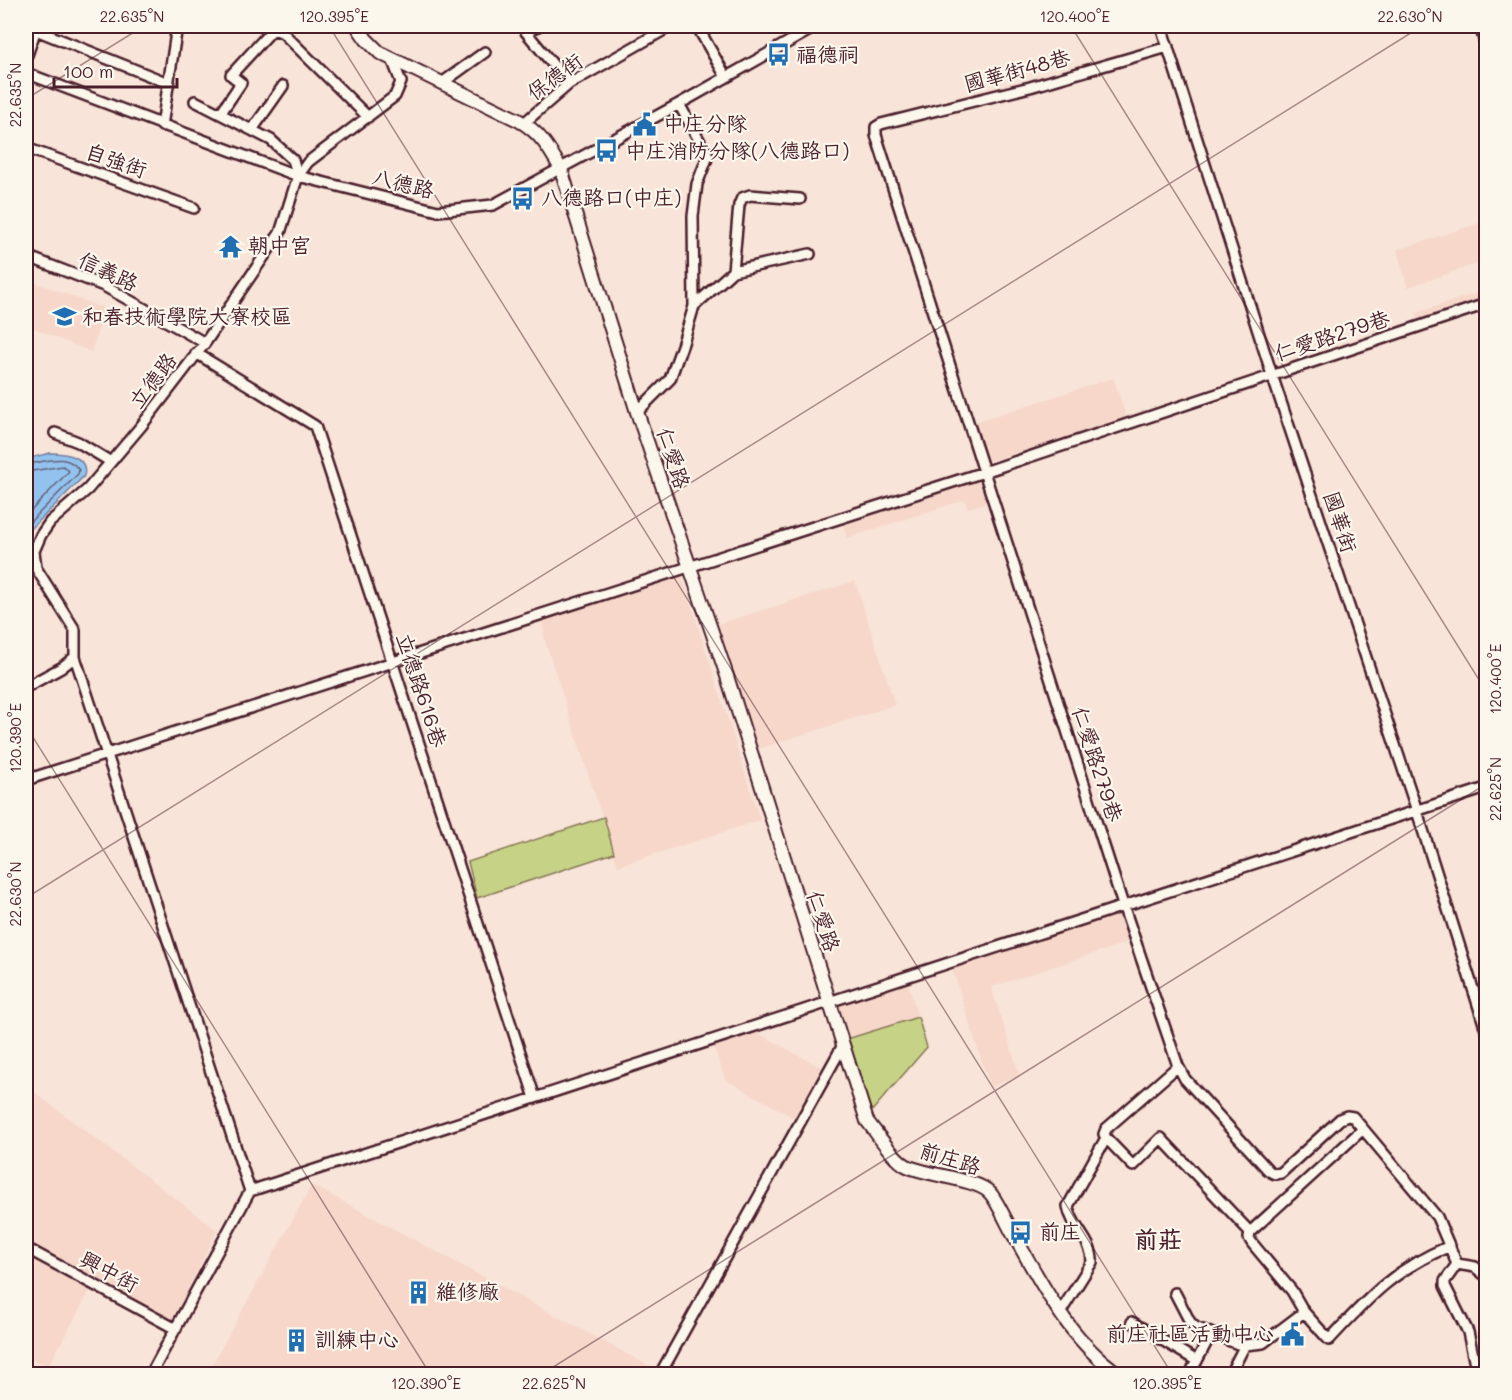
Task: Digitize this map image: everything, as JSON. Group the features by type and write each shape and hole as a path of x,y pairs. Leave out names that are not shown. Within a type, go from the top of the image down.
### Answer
{"street":[{"path":"162,126 177,26"},
{"name":"仁愛路","path":"357,26 373,47 392,59 524,123 545,140 561,169 637,412 726,673 829,1003"},
{"path":"538,26 526,32 569,84"},
{"name":"保德街","path":"524,123 569,84 671,26"},
{"path":"698,26 726,77"},
{"name":"八德路","path":"26,73 298,176 438,212 492,205 817,26"},
{"name":"國華街","path":"1161,26 1272,375 1417,811 1486,1029"},
{"path":"1480,26 1486,46"},
{"path":"220,114 241,83 231,75 270,27 283,33 368,117"},
{"path":"26,58 36,28 168,83"},
{"name":"國華街48巷","path":"876,127 1030,87 1168,47"},
{"path":"442,83 485,52"},
{"name":"立德路","path":"250,1191 75,657 75,630 36,568 34,551 50,522 88,489 142,425 205,343 280,233 298,176 308,162 395,96 401,82 392,59"},
{"path":"252,130 283,86"},
{"path":"195,100 271,140 293,160 298,176"},
{"path":"637,412 670,379 694,306 693,216 697,184 708,156 679,104"},
{"name":"仁愛路279巷","path":"876,127 876,135 1123,905 1178,1066 1185,1079 1215,1113 1269,1171 1275,1174 1281,1173 1341,1119 1347,1116 1353,1117 1363,1130"},
{"name":"自強街","path":"26,148 194,208"},
{"path":"733,271 739,205 742,198 750,195 800,199"},
{"path":"694,306 733,271 810,254"},
{"name":"信義路","path":"26,256 104,286 205,343"},
{"name":"仁愛路279巷","path":"26,780 984,472 1486,304"},
{"name":"立德路616巷","path":"196,353 315,426 535,1098"},
{"path":"55,433 78,442 111,462"},
{"path":"26,687 61,668 75,657"},
{"path":"151,1374 250,1191 1486,788"},
{"name":"前庄路","path":"829,1003 862,1109 867,1121 879,1137 905,1165 935,1175 958,1179 990,1192 1060,1313 1087,1347 1119,1374"},
{"path":"663,1369 843,1045"},
{"path":"1178,1066 1106,1129 1104,1134 1133,1166 1161,1138 1250,1232"},
{"path":"1450,1246 1407,1267 1388,1280 1329,1340 1304,1312 1292,1291 1249,1238 1250,1232 1363,1130 1437,1217 1450,1246 1457,1264"},
{"path":"1060,1313 1092,1262 1093,1254 1070,1215 1068,1206 1106,1138"},
{"name":"興中街","path":"26,1248 176,1329"},
{"path":"1457,1264 1475,1267 1486,1276"},
{"path":"1457,1264 1445,1281 1445,1286 1468,1332 1477,1374"},
{"path":"1175,1293 1196,1327 1245,1345 1263,1343 1304,1312"},
{"path":"1132,1322 1197,1361"},
{"path":"1190,1374 1211,1334"},
{"path":"1230,1374 1245,1345"}],"shaded area":[{"path":"1486,221 1486,261 1408,287 1397,250"},
{"name":"和春技術學院大寮校區","path":"26,279 105,309 91,352 26,325"},
{"path":"1486,290 1486,304 1420,326 1416,313"},
{"path":"1113,378 1127,418 988,462 975,422"},
{"path":"979,477 987,502 968,508 964,500 847,538 842,521"},
{"path":"681,573 760,820 618,866 545,640 542,619"},
{"path":"855,581 895,705 755,750 715,625"},
{"path":"1120,911 1129,942 991,987 1020,1076 990,1087 952,968"},
{"path":"908,983 918,1017 847,1039 837,1006"},
{"path":"756,1032 824,1069 798,1120 725,1079 714,1047"},
{"path":"26,1086 217,1230 173,1322 26,1241"},
{"path":"312,1185 664,1374 207,1374"},
{"path":"26,1253 92,1287 48,1366 26,1357"}],"green space":[{"path":"604,817 614,853 477,898 468,862"},
{"path":"918,1017 927,1047 871,1112 847,1039"}],"water":[{"path":"50,453 69,455 80,460 85,469 84,476 26,534 26,459"}],"waterway":[{"path":"26,1371 33,1374"}],"place":[{"name":"福德祠","path":"778,55"},
{"name":"中庄分隊","path":"645,124"},
{"name":"中庄消防分隊(八德路口)","path":"607,151"},
{"name":"八德路口(中庄)","path":"523,198"},
{"name":"朝中宮","path":"230,246"},
{"name":"和春技術學院大寮校區","path":"64,317"},
{"name":"前庄","path":"1021,1232"},
{"name":"維修廠","path":"418,1292"},
{"name":"前庄社區活動中心","path":"1292,1334"},
{"name":"訓練中心","path":"297,1340"}],"district":[{"name":"前莊","path":"1158,1240"}]}
